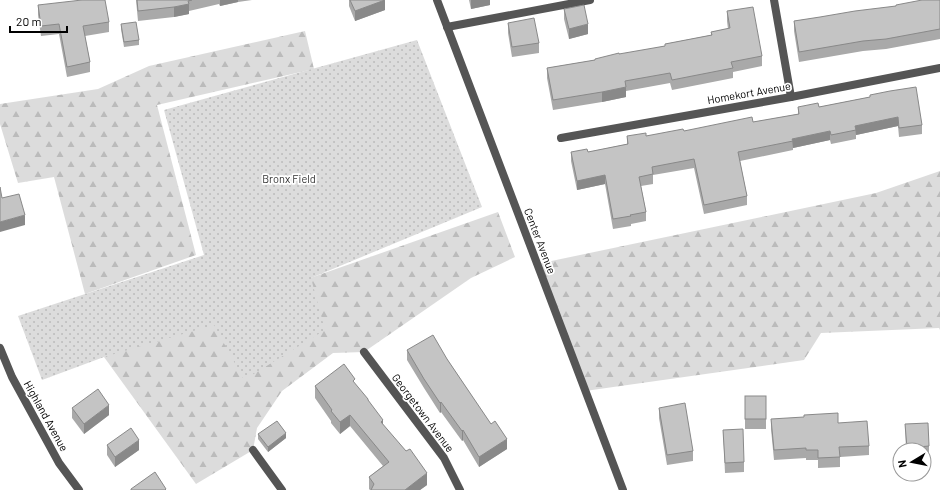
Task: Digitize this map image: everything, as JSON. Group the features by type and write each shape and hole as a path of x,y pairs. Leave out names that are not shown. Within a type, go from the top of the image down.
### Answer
{"street":[{"name":"Center Avenue","path":"437,0 623,490"},
{"path":"447,27 590,0"},
{"path":"774,0 791,97"},
{"name":"Homekort Avenue","path":"561,138 791,97 940,68"},
{"name":"Highland Avenue","path":"0,348 12,377 59,463 79,490"},
{"name":"Georgetown Avenue","path":"364,352 444,458 460,490"},
{"path":"253,450 282,490"}],"green space":[{"path":"305,31 314,69 157,105 196,255 85,294 54,177 18,183 0,124 0,104 98,89 149,66"},
{"name":"Bronx Field","path":"417,40 482,207 311,278 325,330 244,380 214,325 104,357 42,380 18,316 204,255 164,110"},
{"path":"940,171 940,330 939,328 821,333 804,360 585,391 537,264 876,193"},
{"path":"498,212 515,257 471,278 364,352 333,353 282,391 257,428 253,450 196,484 104,357 225,308"}],"building":[{"path":"82,0 105,0 109,22 83,26 90,62 67,67 59,24 41,26 38,5"},
{"path":"137,0 192,0 188,1 189,4 138,11"},
{"path":"350,0 385,0 355,11"},
{"path":"922,0 940,0 940,29 799,52 794,21 896,6"},
{"path":"584,5 588,24 569,29 564,9"},
{"path":"753,7 762,56 731,62 733,68 672,80 670,73 625,81 626,87 553,100 547,68 595,60 619,53 665,46 665,44 712,35 711,32 730,28 727,11"},
{"path":"534,18 539,43 512,47 508,23"},
{"path":"136,22 139,40 124,42 121,24"},
{"path":"916,87 922,125 899,128 898,117 855,126 856,130 831,135 830,131 792,139 793,141 738,152 747,196 704,205 694,159 652,167 653,174 639,177 646,212 613,219 605,175 577,181 571,152 587,149 588,152 628,144 627,136 646,133 646,136 683,129 684,131 752,117 753,122 799,114 798,107 818,103 819,107 870,97 870,95"},
{"path":"0,187 2,198 19,194 25,215 0,222"},
{"path":"433,335 447,359 491,424 495,421 507,439 479,457 463,430 462,431 441,402 440,403 407,350"},
{"path":"344,364 355,379 353,381 383,420 381,422 406,451 410,449 427,473 405,490 371,490 374,484 369,477 389,462 350,415 340,422 315,386"},
{"path":"98,389 109,405 84,424 72,408"},
{"path":"745,396 766,396 766,419 745,419"},
{"path":"685,403 693,451 667,455 659,408"},
{"path":"838,413 838,423 867,421 869,446 839,447 840,457 818,458 818,450 806,450 806,448 774,450 771,419"},
{"path":"277,421 286,433 268,447 258,434"},
{"path":"928,423 929,442 906,442 905,424"},
{"path":"131,428 139,440 115,457 107,445"},
{"path":"743,429 744,462 725,463 723,430"},
{"path":"155,472 166,489 165,490 131,490 131,489"}]}
